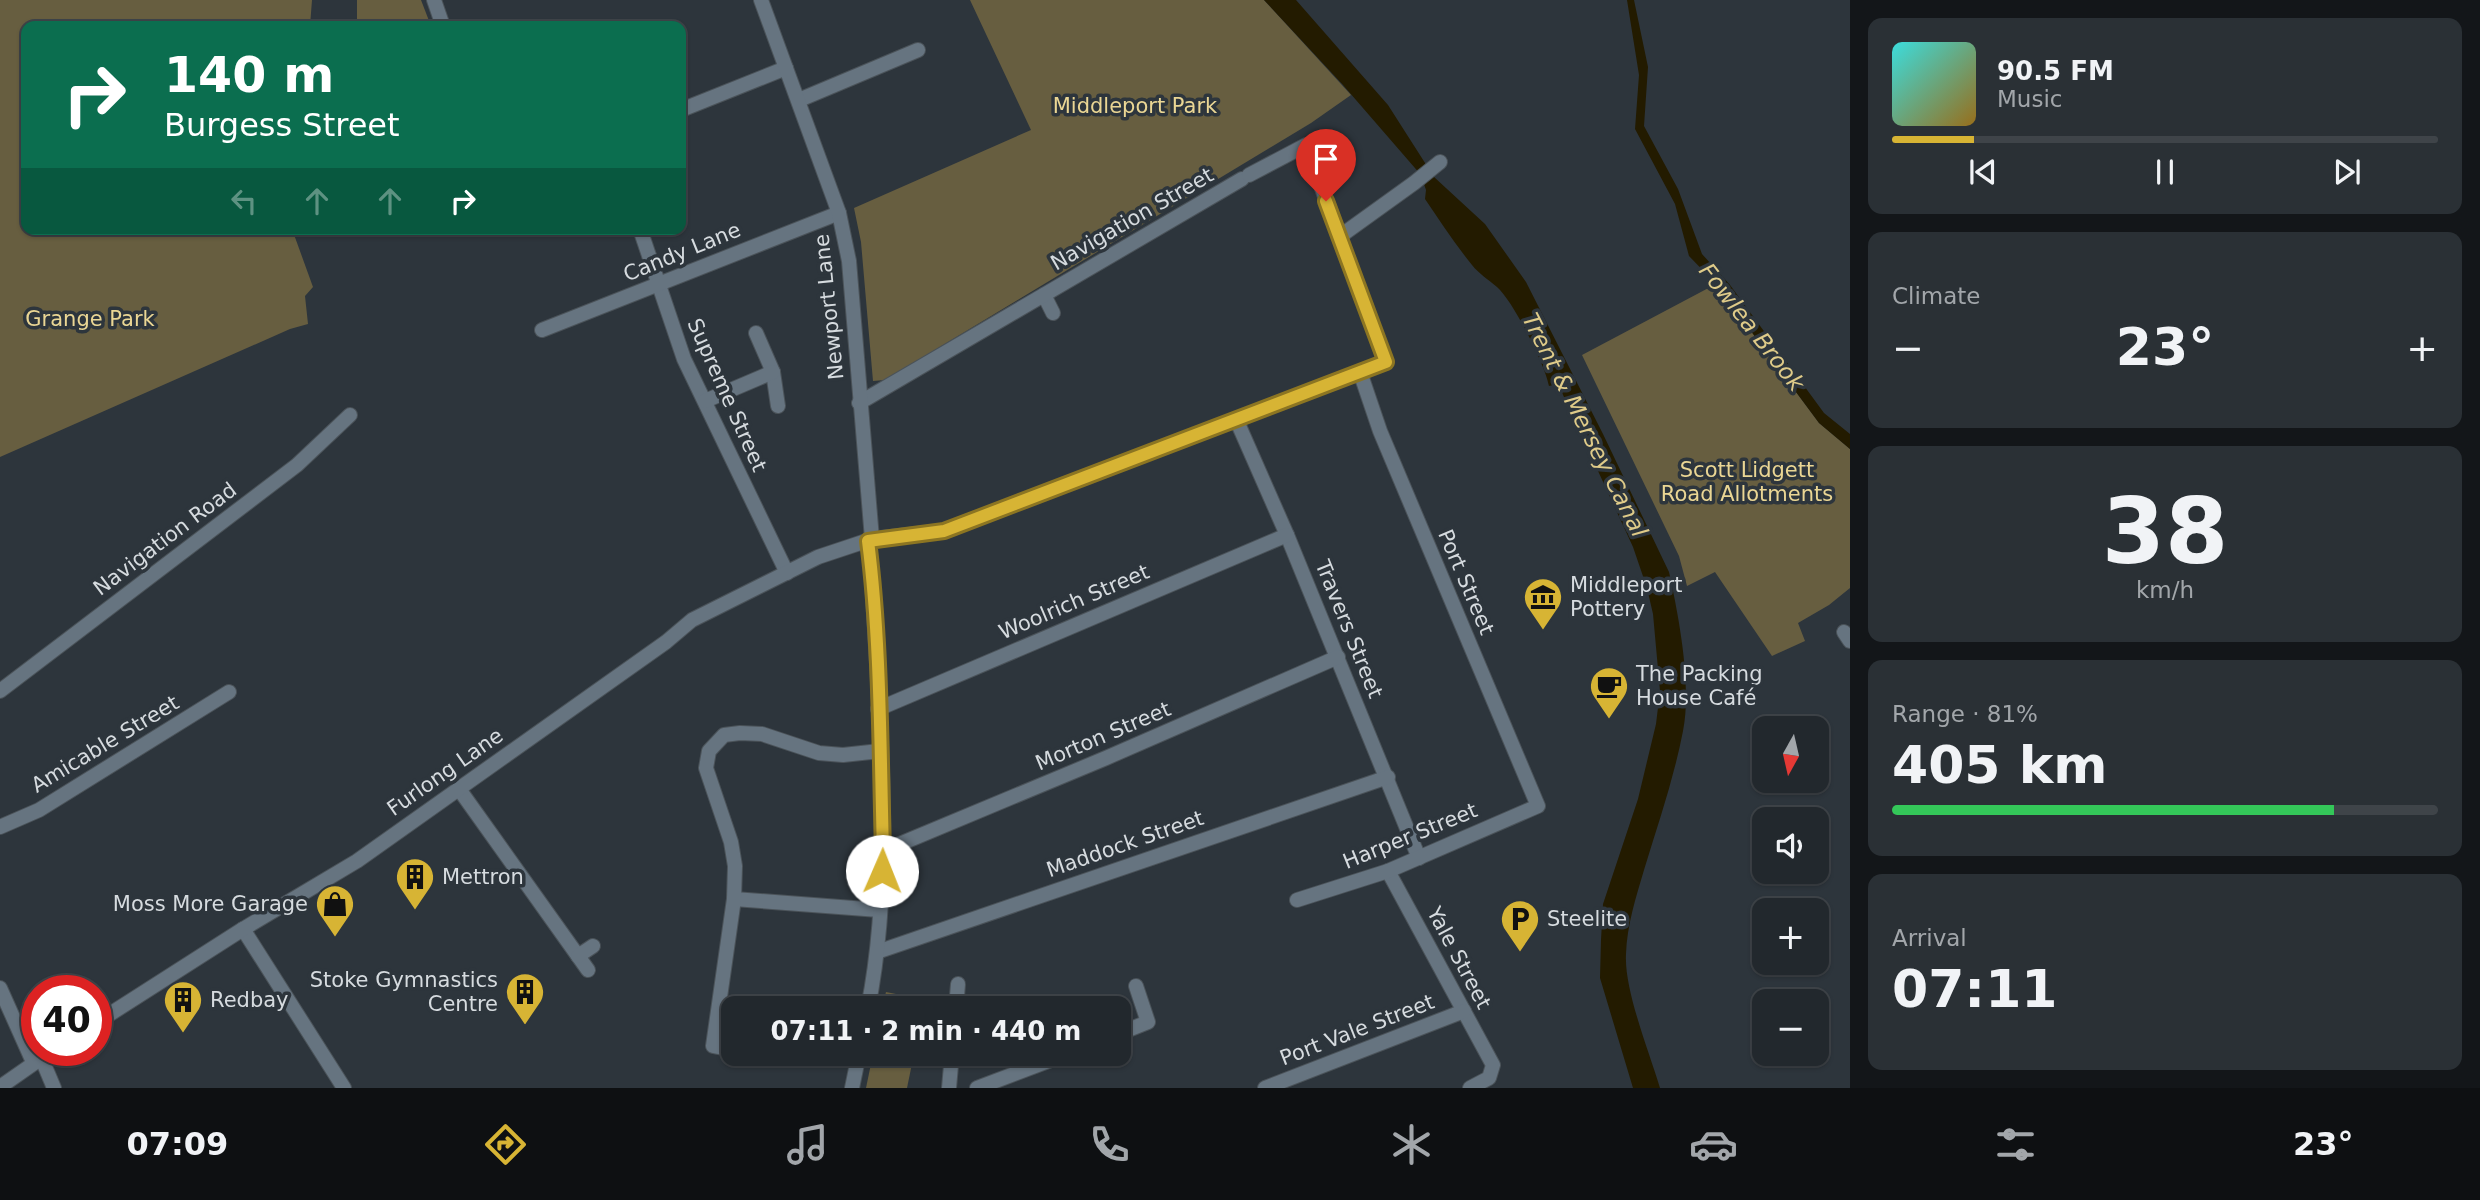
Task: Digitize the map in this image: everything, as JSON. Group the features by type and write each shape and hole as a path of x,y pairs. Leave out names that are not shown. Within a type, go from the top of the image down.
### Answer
{"street":[{"path":"434,0 441,21"},
{"name":"Newport Lane","path":"761,0 839,213 849,261 870,540 883,851 877,952 870,996"},
{"path":"799,100 918,50"},
{"path":"686,108 786,68"},
{"name":"Navigation Street","path":"859,403 1246,177 1306,145 1339,237"},
{"path":"1339,237 1440,162"},
{"name":"Candy Lane","path":"541,330 839,213"},
{"name":"Supreme Street","path":"642,235 684,359 787,573"},
{"name":"Furlong Lane","path":"112,1013 243,929 357,861 666,642 692,620 818,557 870,540 944,531 1386,362 1339,237"},
{"name":"Navigation Street","path":"1044,295 1053,313"},
{"path":"756,333 773,372 778,406"},
{"path":"705,401 773,372"},
{"name":"Port Street","path":"1360,372 1380,431 1538,806"},
{"name":"Navigation Road","path":"0,691 297,465 350,415"},
{"name":"Travers Street","path":"1236,419 1338,657 1419,858"},
{"name":"Woolrich Street","path":"878,709 1287,535"},
{"name":"Morton Street","path":"883,851 1338,657"},
{"name":"Amicable Street","path":"0,827 39,810 229,692"},
{"path":"721,1048 713,1046 734,898 735,866 731,842 706,768 709,751 724,734 762,734 819,753 843,755 880,751"},
{"name":"Maddock Street","path":"877,952 1388,777"},
{"path":"459,789 588,970"},
{"name":"Harper Street","path":"1297,900 1419,858 1538,806"},
{"name":"Yale Street","path":"1388,870 1493,1065 1489,1078 1470,1088"},
{"path":"734,898 879,909"},
{"path":"243,929 344,1088"},
{"path":"578,956 593,946"},
{"path":"957,996 958,984"},
{"path":"1131,1029 1149,1022 1136,986"},
{"path":"0,988 21,1022"},
{"name":"Port Vale Street","path":"1265,1088 1464,1011"},
{"path":"0,1087 28,1066"},
{"path":"46,1066 54,1088"},
{"path":"852,1088 857,1066"},
{"path":"949,1088 950,1066"},
{"path":"977,1088 1035,1066"}],"green space":[{"name":"Grange Park","path":"0,0 312,0 310,21 21,21 21,235 294,235 313,287 305,296 308,324 290,329 0,457"},
{"path":"357,0 421,0 429,21 357,21"},
{"name":"Middleport Park","path":"970,0 1264,0 1351,95 1311,123 885,380 873,381 861,242 854,208 1031,130"},
{"name":"Scott Lidgett Road Allotments","path":"1716,284 1819,423 1850,449 1850,588 1829,605 1798,623 1805,641 1772,656 1715,572 1687,586 1679,556 1582,355"},
{"path":"886,992 906,996 885,996"},
{"path":"871,1066 912,1066 907,1088 866,1088"}],"water":[{"name":"Trent & Mersey Canal","path":"1264,0 1296,0 1388,105 1434,177 1485,224 1526,282 1669,572 1685,673 1683,731 1632,911 1626,954 1626,969 1633,1002 1660,1088 1633,1088 1600,978 1603,904 1638,799 1656,724 1660,691 1653,614 1633,547 1558,384 1549,386 1535,349 1504,294 1475,268 1448,232 1425,199 1426,190 1421,175"},
{"name":"Fowlea Brook","path":"1627,0 1634,0 1648,67 1644,126 1678,189 1702,254 1730,285 1824,413 1850,434 1850,449 1819,423 1716,284 1689,256 1675,204 1635,129 1639,75"}],"place":[{"name":"Middleport Pottery","path":"1543,631"},
{"name":"The Packing House Café","path":"1609,720"},
{"name":"Mettron","path":"415,911"},
{"name":"Moss More Garage","path":"335,938"},
{"name":"Steelite","path":"1520,953"},
{"name":"Stoke Gymnastics Centre","path":"525,1026"},
{"name":"Redbay","path":"183,1034"}],"route":[{"path":"882,871 878,709 868,541 944,531 1386,362 1326,201"}]}
